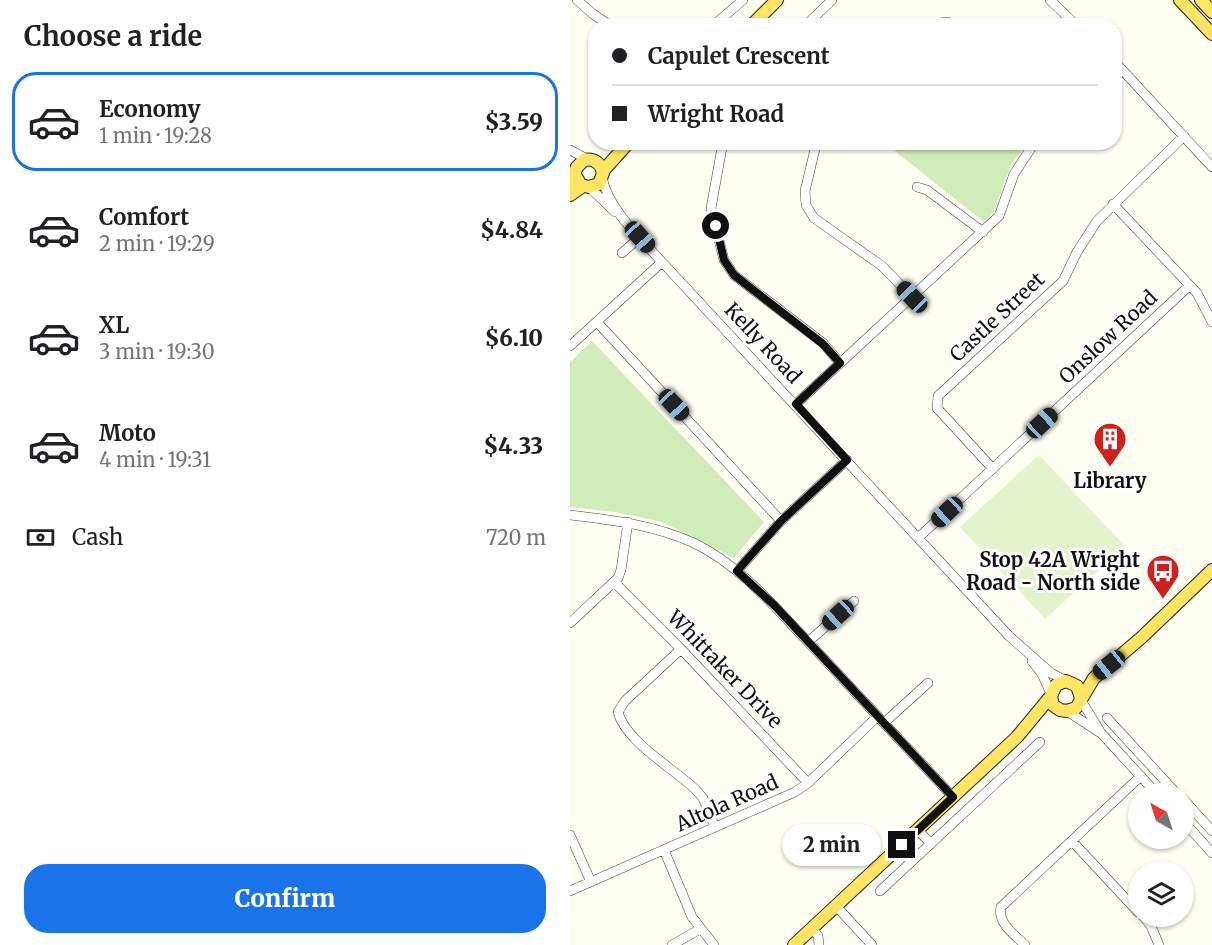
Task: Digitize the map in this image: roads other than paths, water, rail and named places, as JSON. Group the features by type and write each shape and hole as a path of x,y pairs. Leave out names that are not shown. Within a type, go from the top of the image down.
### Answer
{"main road":[{"path":"759,18 777,0"},
{"path":"1180,0 1212,34"},
{"path":"1201,0 1212,12"},
{"path":"570,195 586,187 596,186 597,167 613,150"},
{"path":"597,167 619,150"},
{"path":"586,187 578,183 573,173 581,162 597,167"},
{"path":"794,945 1017,737 1051,695 1056,685 1090,672 1212,560"},
{"path":"1017,737 1030,730 1045,717 1076,708 1094,678 1141,638 1212,570"},
{"path":"1068,681 1078,688 1081,699"},
{"path":"1051,695 1053,705 1064,711"}],"street":[{"path":"577,0 599,18"},
{"path":"722,18 743,0"},
{"path":"813,18 832,0"},
{"path":"1050,0 1069,18"},
{"path":"1122,71 1212,166"},
{"name":"Castle Street","path":"993,469 937,408 938,396 1063,281 1077,252 1097,221 1184,136"},
{"path":"570,150 597,167"},
{"path":"722,150 711,208 724,260 734,275 823,344 840,363"},
{"path":"814,150 806,191 806,205 814,218 882,266 912,297"},
{"path":"796,404 999,216 1014,174 1030,150"},
{"name":"Kelly Road","path":"597,167 607,193 622,217"},
{"name":"Kelly Road","path":"586,187 622,217 1008,636 1051,673 1068,681"},
{"path":"917,187 927,190 983,232"},
{"path":"1113,204 1197,293 1212,322"},
{"path":"622,253 640,237"},
{"path":"570,346 662,262"},
{"name":"Onslow Road","path":"918,538 1189,286"},
{"path":"597,322 781,521"},
{"path":"737,571 781,521 847,460"},
{"path":"570,515 628,522 660,530 694,543 737,571 762,593 953,797"},
{"path":"570,623 614,582 621,570 628,522"},
{"name":"Whittaker Drive","path":"614,582 808,783"},
{"path":"808,642 854,601"},
{"path":"681,649 624,700 618,712 622,722 640,742 696,789 703,798 715,827"},
{"name":"Kelly Road","path":"1026,651 1042,674 1051,695"},
{"name":"Altola Road","path":"570,891 788,796 808,783 928,683"},
{"path":"1081,699 1101,733 1148,783"},
{"path":"1064,711 1101,733"},
{"path":"1107,718 1167,783"},
{"path":"880,891 1040,742"},
{"path":"1024,945 1002,921 1001,907 1141,776"},
{"path":"1194,811 1212,831"},
{"path":"918,830 931,844"},
{"path":"1194,832 1212,853"},
{"path":"570,835 591,882"},
{"path":"1071,841 1128,901"},
{"path":"664,850 687,907 700,929 714,945"},
{"path":"836,906 872,945"},
{"path":"1151,927 1159,945"},
{"path":"812,928 818,936 819,945"},
{"path":"672,945 700,929"}],"place":[{"name":"Library","path":"1110,468"},
{"name":"Stop 42A Wright Road - North side","path":"1163,600"}]}
